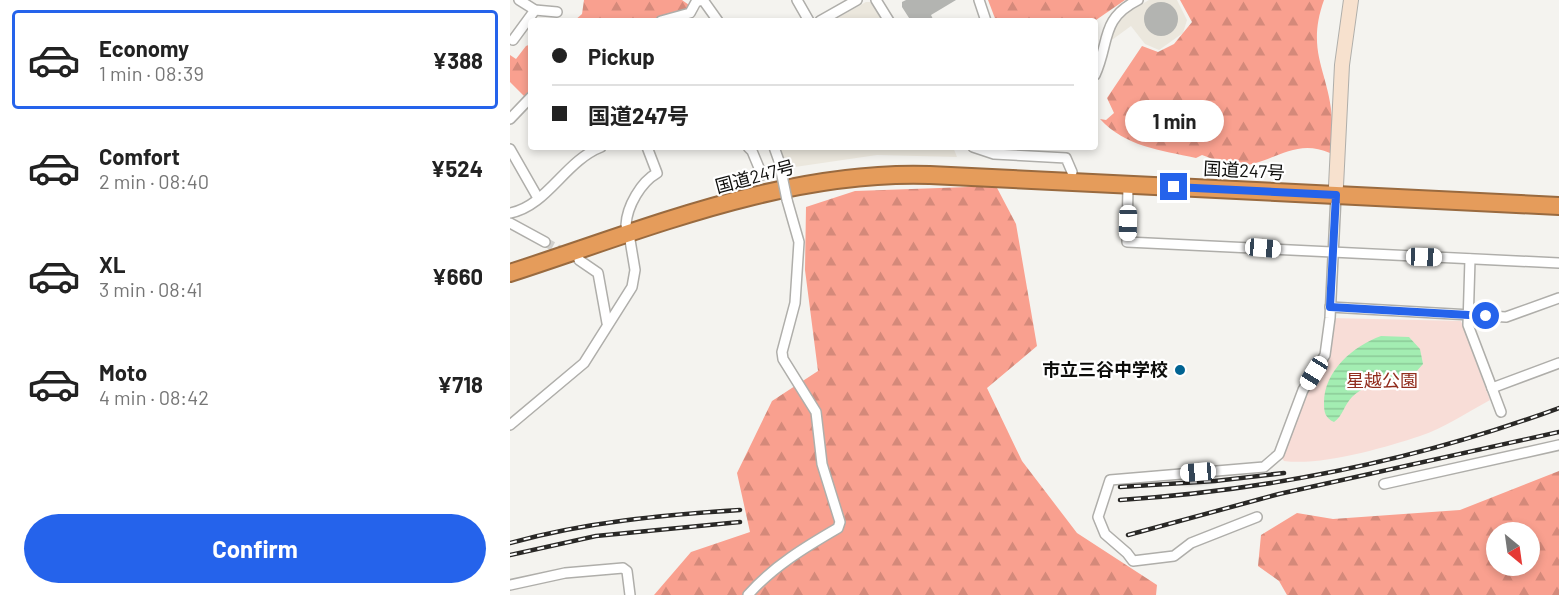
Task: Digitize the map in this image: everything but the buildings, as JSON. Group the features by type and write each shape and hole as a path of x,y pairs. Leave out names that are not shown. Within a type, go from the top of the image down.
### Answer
{"highway":[{"name":"国道247号","path":"510,273 753,185 844,169 914,165 1072,172 1559,206"},
{"name":"国道247号","path":"510,262 806,183 851,177 904,174 1128,185 1559,198"}],"street":[{"path":"519,0 535,9 556,12"},
{"path":"797,0 807,18"},
{"path":"825,18 857,0"},
{"path":"876,0 887,18"},
{"path":"978,0 985,18"},
{"path":"1098,64 1109,24 1122,10 1138,0"},
{"path":"1257,517 1191,543 1174,556 1133,561 1128,553 1105,534 1098,517 1110,480 1264,467 1279,454 1303,390 1325,355 1330,307 1342,65 1351,0"},
{"path":"672,18 690,13 698,1 715,18"},
{"path":"513,35 535,9"},
{"path":"510,119 528,100"},
{"path":"510,149 538,198"},
{"path":"510,213 522,211 580,158 595,150"},
{"path":"510,425 584,363 607,323 632,287 635,278 627,230 629,207 645,182 657,173 647,150"},
{"path":"751,150 762,175"},
{"path":"748,595 808,545 838,528 840,522 822,464 816,412 783,359 782,352 795,303 799,242 775,150"},
{"path":"982,150 994,154 1066,158 1072,172"},
{"path":"1128,185 1127,242 1559,264"},
{"path":"510,222 545,242"},
{"path":"1470,259 1468,325 1501,412"},
{"path":"579,260 598,273 607,323"},
{"path":"1330,307 1506,317 1559,298"},
{"path":"1492,388 1559,363"},
{"path":"1384,484 1559,445"},
{"path":"510,585 565,573 623,568 627,571 630,595"}],"shaded area":[{"path":"1149,0 1177,0 1187,20 1183,33 1159,50 1145,44 1131,26 1109,42 1111,31 1122,16"},
{"path":"866,2 871,2 880,18 837,18"},
{"path":"779,150 954,150 957,157 877,155 788,168"},
{"path":"1381,336 1409,337 1420,349 1423,364 1415,373 1404,374 1397,381 1386,377 1364,388 1349,400 1342,414 1334,422 1329,419 1324,409 1325,391 1329,380 1342,361 1351,353"}],"green space":[{"path":"584,0 682,0 689,5 687,11 661,18 577,18 582,14"},
{"path":"988,0 1125,0 1098,19 995,18"},
{"path":"1180,0 1324,0 1317,34 1320,62 1330,104 1332,128 1330,153 1304,148 1259,162 1233,166 1202,155 1196,158 1132,142 1100,119 1106,120 1114,113 1107,98 1142,46 1158,52 1174,44 1192,22"},
{"path":"528,45 528,96 525,97 510,82 510,55 516,59"},
{"path":"996,186 1016,224 1037,346 987,388 1022,461 1077,533 1157,585 1156,595 654,595 691,552 750,532 737,473 772,401 818,371 805,270 806,207 855,191"},
{"name":"星越公園","path":"1330,318 1461,321 1490,400 1438,429 1389,446 1316,461 1284,461 1279,454 1285,433 1325,355"},
{"path":"1559,471 1559,595 1287,595 1279,581 1258,566 1261,535 1297,513 1333,519 1460,510"}],"tunnel":[{"path":"545,242 567,254"}],"railway":[{"path":"1120,500 1232,489 1343,470 1452,443 1559,408"},
{"path":"1128,535 1279,494 1559,432"},
{"path":"1120,487 1215,481 1284,473"},
{"path":"510,543 624,520 740,510"},
{"path":"510,555 596,536 740,522"}],"place":[{"name":"市立三谷中学校","path":"1180,370"}],"route":[{"path":"1174,187 1336,195 1330,307 1486,316"}]}
